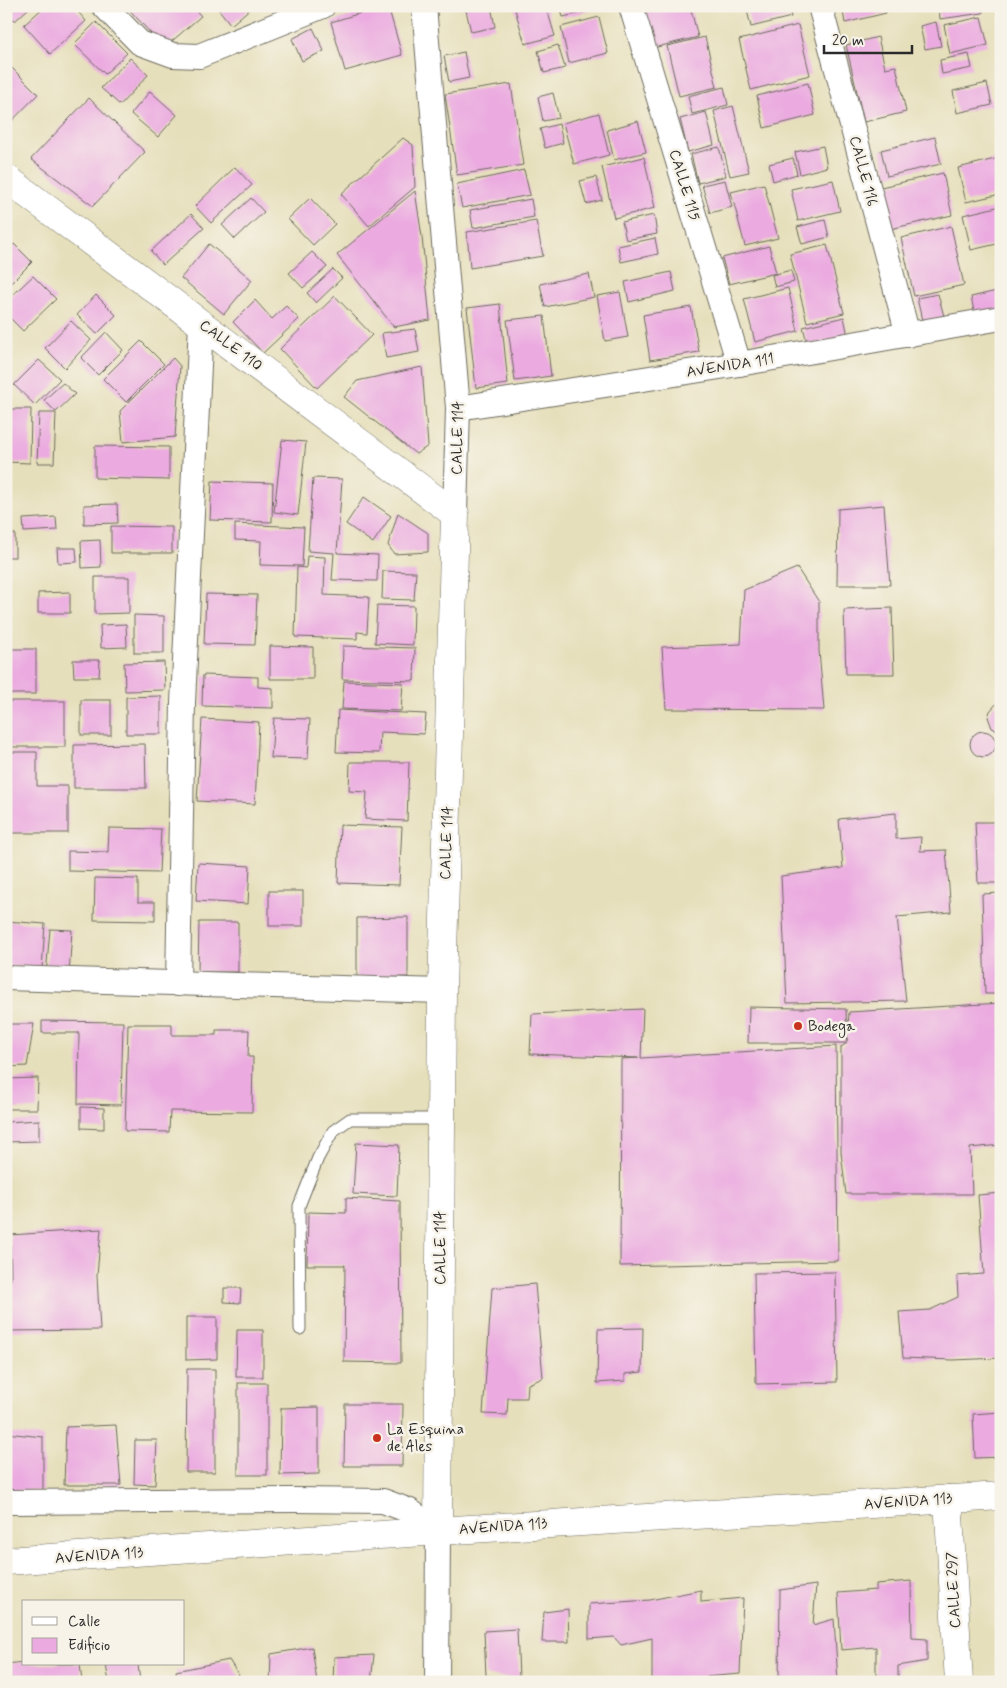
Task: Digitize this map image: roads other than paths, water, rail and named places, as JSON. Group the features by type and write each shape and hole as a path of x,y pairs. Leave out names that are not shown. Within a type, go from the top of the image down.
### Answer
{"street":[{"path":"104,6 140,43 173,55 199,56 323,6"},
{"name":"CALLE 114","path":"424,6 458,408 442,991 437,1682"},
{"name":"CALLE 115","path":"631,6 739,364"},
{"name":"CALLE 116","path":"820,6 908,335"},
{"name":"CALLE 110","path":"6,178 201,322 455,514"},
{"name":"AVENIDA 111","path":"458,408 739,364 1001,318"},
{"path":"178,984 183,703 201,322"},
{"path":"6,978 442,991"},
{"name":"AVENIDA 113","path":"6,1561 438,1530 1001,1496"},
{"name":"CALLE 297","path":"948,1499 959,1682"},
{"path":"6,1502 383,1501 410,1511 438,1530"}],"lane":[{"path":"300,1329 299,1206 318,1158 333,1131 350,1119 441,1119"}],"place":[{"name":"Bodega","path":"798,1026"},
{"name":"La Esquina de Ales","path":"377,1438"}]}
